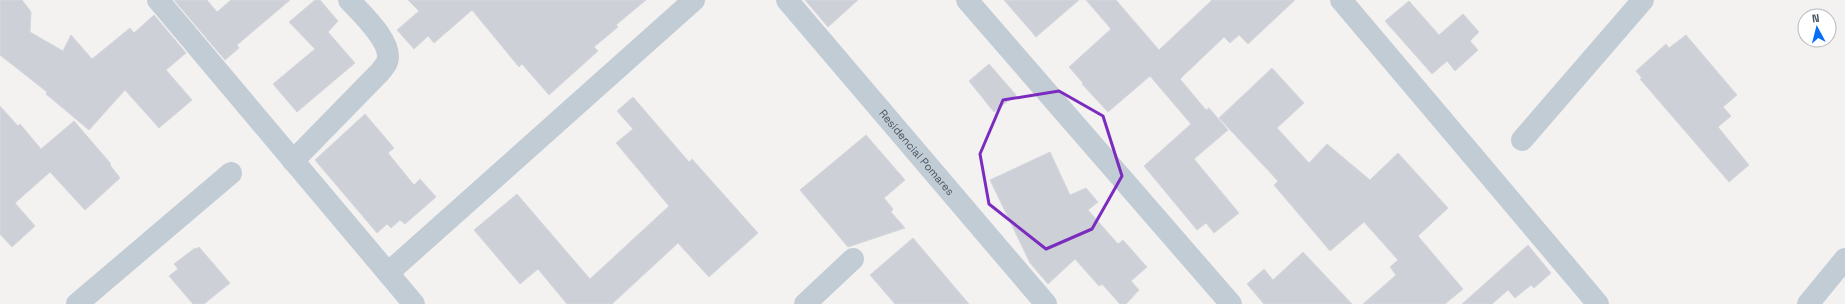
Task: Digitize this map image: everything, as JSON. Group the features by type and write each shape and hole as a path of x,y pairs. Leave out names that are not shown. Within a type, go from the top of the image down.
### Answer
{"street":[{"path":"158,0 414,304"},
{"path":"293,161 380,72 387,61 387,50 382,37 350,0"},
{"path":"388,273 694,0"},
{"name":"Residencial Pomares","path":"787,0 1046,304"},
{"path":"968,0 1231,304"},
{"path":"1341,0 1598,304"},
{"path":"1522,140 1643,0"},
{"path":"77,304 231,174"},
{"path":"805,304 853,259"},
{"path":"1808,304 1845,259"}],"highlighted area":[{"path":"1059,91 1103,116 1122,176 1092,229 1046,249 989,204 980,154 1003,100"}],"building":[{"path":"0,0 22,0 31,12 30,32 63,51 71,35 92,59 130,28 134,33 154,15 186,53 166,70 192,100 159,128 125,90 89,130 46,94 47,92 0,55"},
{"path":"174,0 207,0 217,12 231,0 290,0 237,45 239,48 225,60"},
{"path":"315,0 320,0 338,21 328,32 355,63 297,112 273,84 315,49 289,22"},
{"path":"408,0 646,0 616,25 618,27 594,47 598,51 549,95 522,64 519,67 472,10 434,43 428,36 414,49 397,30 419,11"},
{"path":"805,0 858,0 828,27"},
{"path":"1004,0 1079,0 1036,37"},
{"path":"1086,0 1116,0 1159,50 1212,0 1295,0 1248,44 1239,35 1230,43 1224,37 1180,79 1206,110 1209,108 1228,130 1194,159 1239,213 1214,233 1206,223 1197,230 1144,166 1191,124 1150,76 1108,112 1082,84 1083,83 1069,67 1111,29"},
{"path":"1409,1 1439,35 1463,14 1479,32 1470,41 1478,50 1455,71 1447,61 1432,74 1385,21"},
{"path":"1686,35 1737,95 1723,107 1731,116 1718,127 1749,165 1729,182 1640,79 1642,78 1636,71 1666,44 1669,48"},
{"path":"989,64 1016,95 994,112 969,81"},
{"path":"1272,68 1304,103 1277,128 1309,163 1327,144 1370,180 1398,153 1448,208 1418,236 1463,289 1445,304 1363,304 1396,275 1390,267 1398,260 1364,222 1330,251 1274,185 1278,181 1219,118"},
{"path":"633,97 689,162 692,159 758,233 709,277 678,243 612,304 567,304 538,269 520,284 474,230 517,194 590,279 669,206 616,143 633,129 617,111"},
{"path":"0,106 18,126 20,124 41,149 74,121 111,164 110,165 120,178 85,210 50,172 15,203 35,226 12,247 0,234"},
{"path":"365,114 394,148 388,153 414,185 420,179 436,197 405,224 400,220 391,228 387,224 377,233 315,160"},
{"path":"866,135 905,180 884,198 893,209 891,212 905,228 848,247 800,190"},
{"path":"1050,152 1070,195 1086,188 1098,202 1088,210 1118,244 1123,240 1147,267 1131,281 1139,290 1126,304 1120,304 1102,284 1099,286 1075,259 1048,284 1030,263 990,180"},
{"path":"913,238 969,304 895,304 870,275"},
{"path":"1528,245 1551,273 1534,288 1531,285 1515,298 1508,290 1492,304 1462,304"},
{"path":"199,247 230,283 204,304 193,304 169,276 178,269 174,264 195,248 196,249"},
{"path":"1303,252 1352,304 1264,304 1247,284 1264,269 1273,280"}]}
